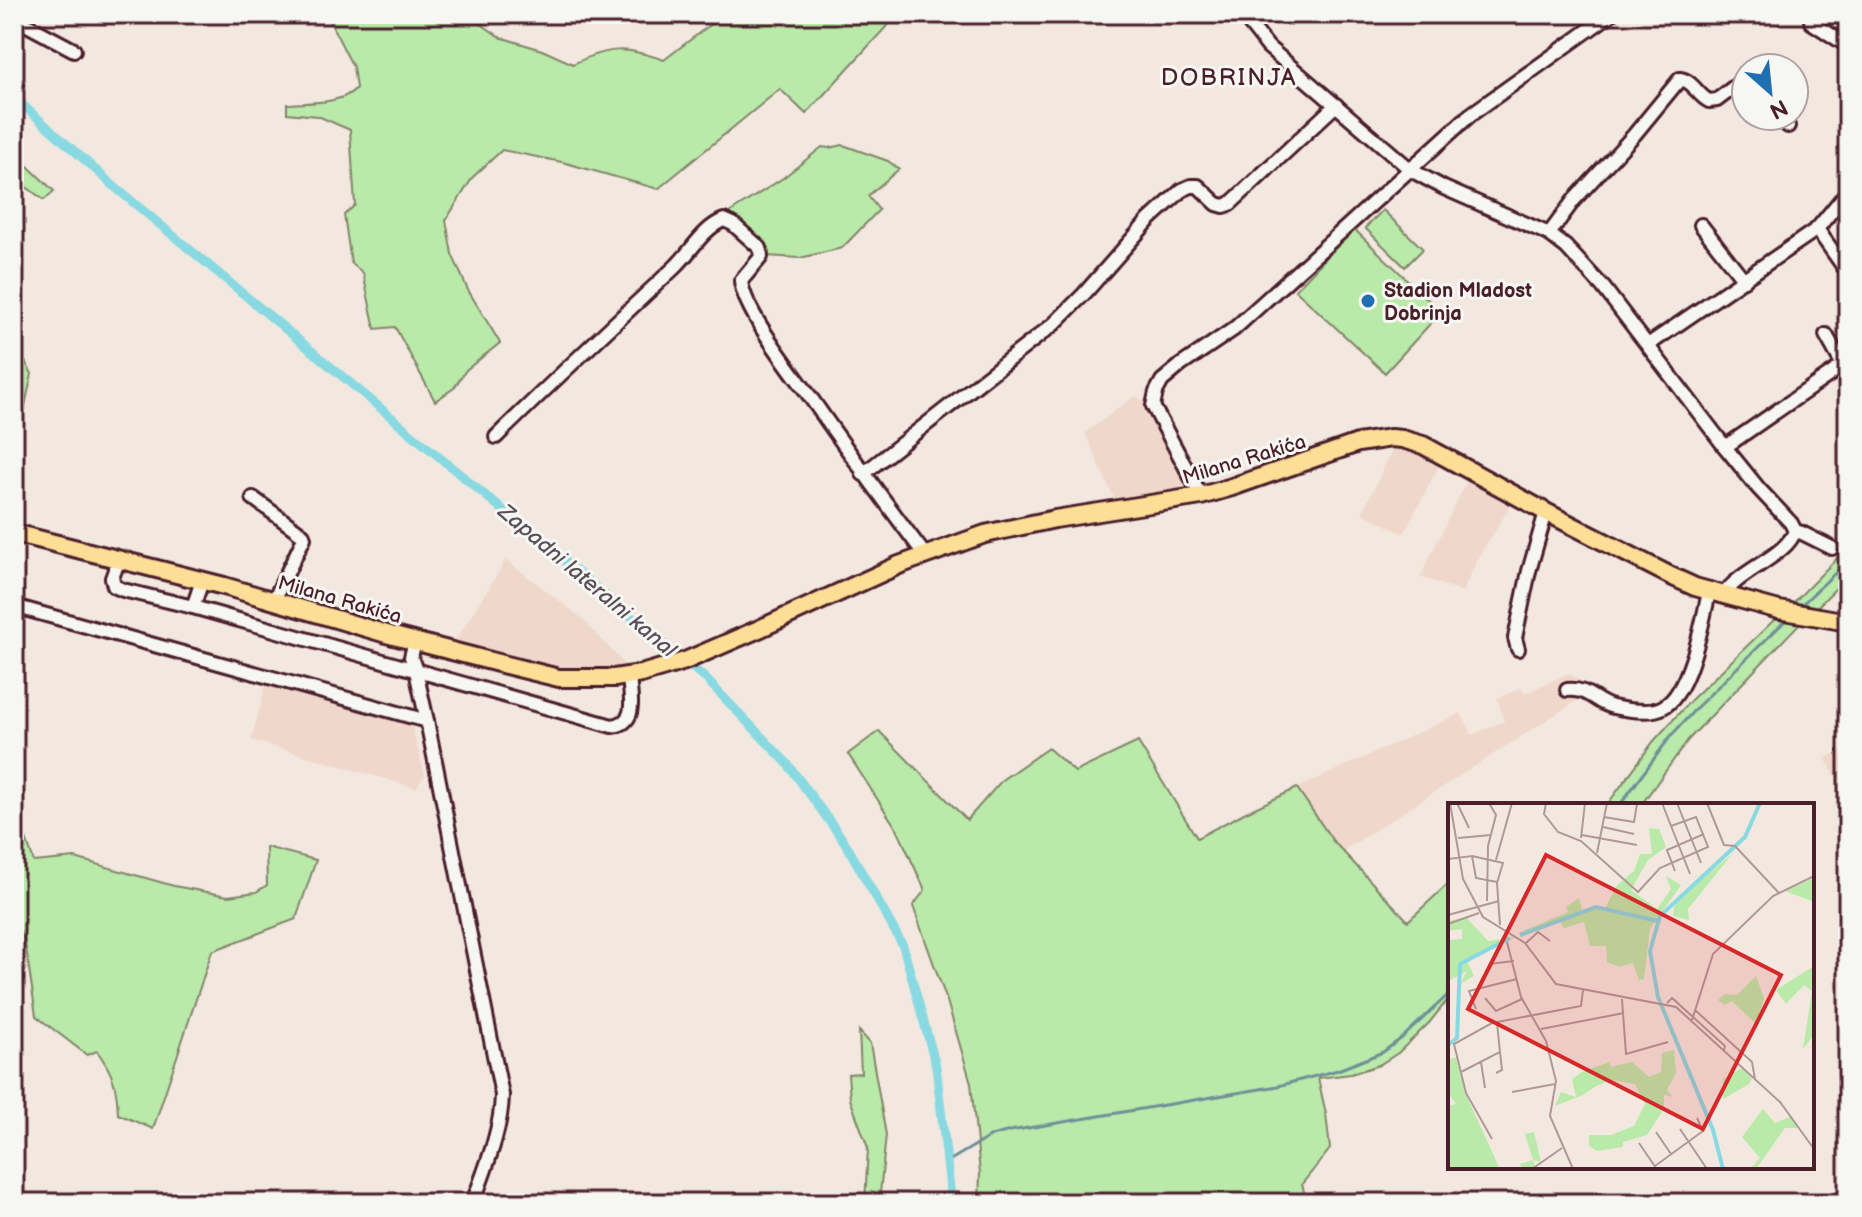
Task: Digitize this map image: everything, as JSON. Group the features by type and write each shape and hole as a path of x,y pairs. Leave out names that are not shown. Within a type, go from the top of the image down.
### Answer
{"main road":[{"name":"Milana Rakića","path":"14,533 559,678 629,677 707,652 899,565 985,534 1201,496 1358,443 1391,438 1423,445 1671,576 1716,594 1807,616 1848,622"}],"street":[{"path":"1242,14 1268,47 1411,170 1549,234 1566,247 1603,287 1725,447 1795,531 1832,548"},
{"path":"1201,496 1153,406 1162,381 1234,329 1470,115 1611,14"},
{"path":"14,18 74,50"},
{"path":"1811,22 1848,46"},
{"path":"1549,234 1574,200 1680,79 1687,81 1709,101 1717,100 1730,90"},
{"path":"863,474 1054,324 1149,220 1182,190 1198,186 1217,204 1230,204 1336,105"},
{"path":"1430,153 1433,176 1439,185"},
{"path":"1648,345 1817,229 1848,191"},
{"path":"496,437 679,263 715,223 724,220 760,248 761,257 741,281 742,292 773,346 863,474 925,555"},
{"path":"1701,225 1744,280"},
{"path":"1817,229 1848,273"},
{"path":"1725,447 1846,367 1826,335"},
{"path":"253,498 304,538 274,600"},
{"path":"1518,649 1515,638 1529,571 1546,512"},
{"path":"1567,690 1583,691 1615,707 1650,710 1663,707 1674,698 1690,667 1716,594 1789,542 1795,531"},
{"path":"119,559 112,578 114,586 612,726 625,722 630,715 629,677"},
{"path":"193,607 202,581"},
{"path":"14,606 427,721"},
{"path":"415,641 411,657 427,721 502,1095 498,1131 473,1203"}],"shaded area":[{"path":"1136,395 1150,407 1195,489 1115,501 1085,433"},
{"path":"1394,446 1416,450 1441,462 1404,534 1362,513"},
{"path":"1468,478 1513,502 1477,560 1463,592 1420,577"},
{"path":"506,560 583,619 628,668 592,673 547,670 454,643"},
{"path":"1569,673 1589,687 1578,700 1343,851 1297,788 1461,713 1472,735 1504,721 1497,698 1522,688 1525,693"},
{"path":"266,684 411,724 425,775 416,788 251,740"},
{"path":"1848,747 1848,800 1825,758"}],"green space":[{"path":"326,14 467,14 500,37 573,64 597,54 618,50 664,60 724,14 898,14 806,114 780,89 658,189 562,162 502,150 473,177 446,220 452,254 468,290 500,343 466,370 454,388 435,401 395,327 375,329 363,273 351,263 344,215 355,205 350,130 318,116 287,113 287,104 333,100 356,88 353,67"},
{"path":"843,145 888,161 899,169 868,196 879,210 842,248 800,258 766,256 751,232 729,213 783,178 822,147"},
{"path":"14,153 54,191 44,200 14,178"},
{"path":"1383,210 1423,249 1405,267 1365,228"},
{"name":"Stadion Mladost Dobrinja","path":"1354,229 1441,312 1385,373 1295,290"},
{"path":"14,325 22,356 32,374 23,415 14,426"},
{"path":"1848,547 1848,576 1813,611 1792,604"},
{"path":"1776,618 1801,622 1688,740 1642,803 1608,803 1653,742 1691,700"},
{"path":"879,731 967,820 1003,779 1048,748 1075,772 1138,742 1197,838 1297,788 1333,841 1408,921 1448,884 1448,999 1398,1053 1379,1065 1351,1074 1318,1078 1330,1149 1302,1184 1307,1203 979,1203 980,1173 971,1083 947,1001 913,906 925,890 898,831 848,754"},
{"path":"14,827 24,833 34,862 75,858 174,886 228,896 256,892 267,885 266,847 316,860 296,919 212,951 153,1129 118,1114 113,1080 97,1051 87,1055 36,1016 26,948 14,914"},
{"path":"859,1031 870,1043 886,1135 879,1203 865,1203 868,1148 850,1099 848,1074 861,1073"}],"waterway":[{"name":"Zapadni lateralni kanal","path":"14,97 116,188 706,679 787,763 846,844 903,946 936,1066 950,1203"},
{"path":"1798,608 1848,561"},
{"path":"1621,803 1670,737 1787,619"},
{"path":"947,1162 991,1136 1010,1131 1278,1086 1338,1070 1383,1052 1448,995"}],"place":[{"name":"Stadion Mladost Dobrinja","path":"1368,301"}],"district":[{"name":"DOBRINJA","path":"1229,77"}]}
